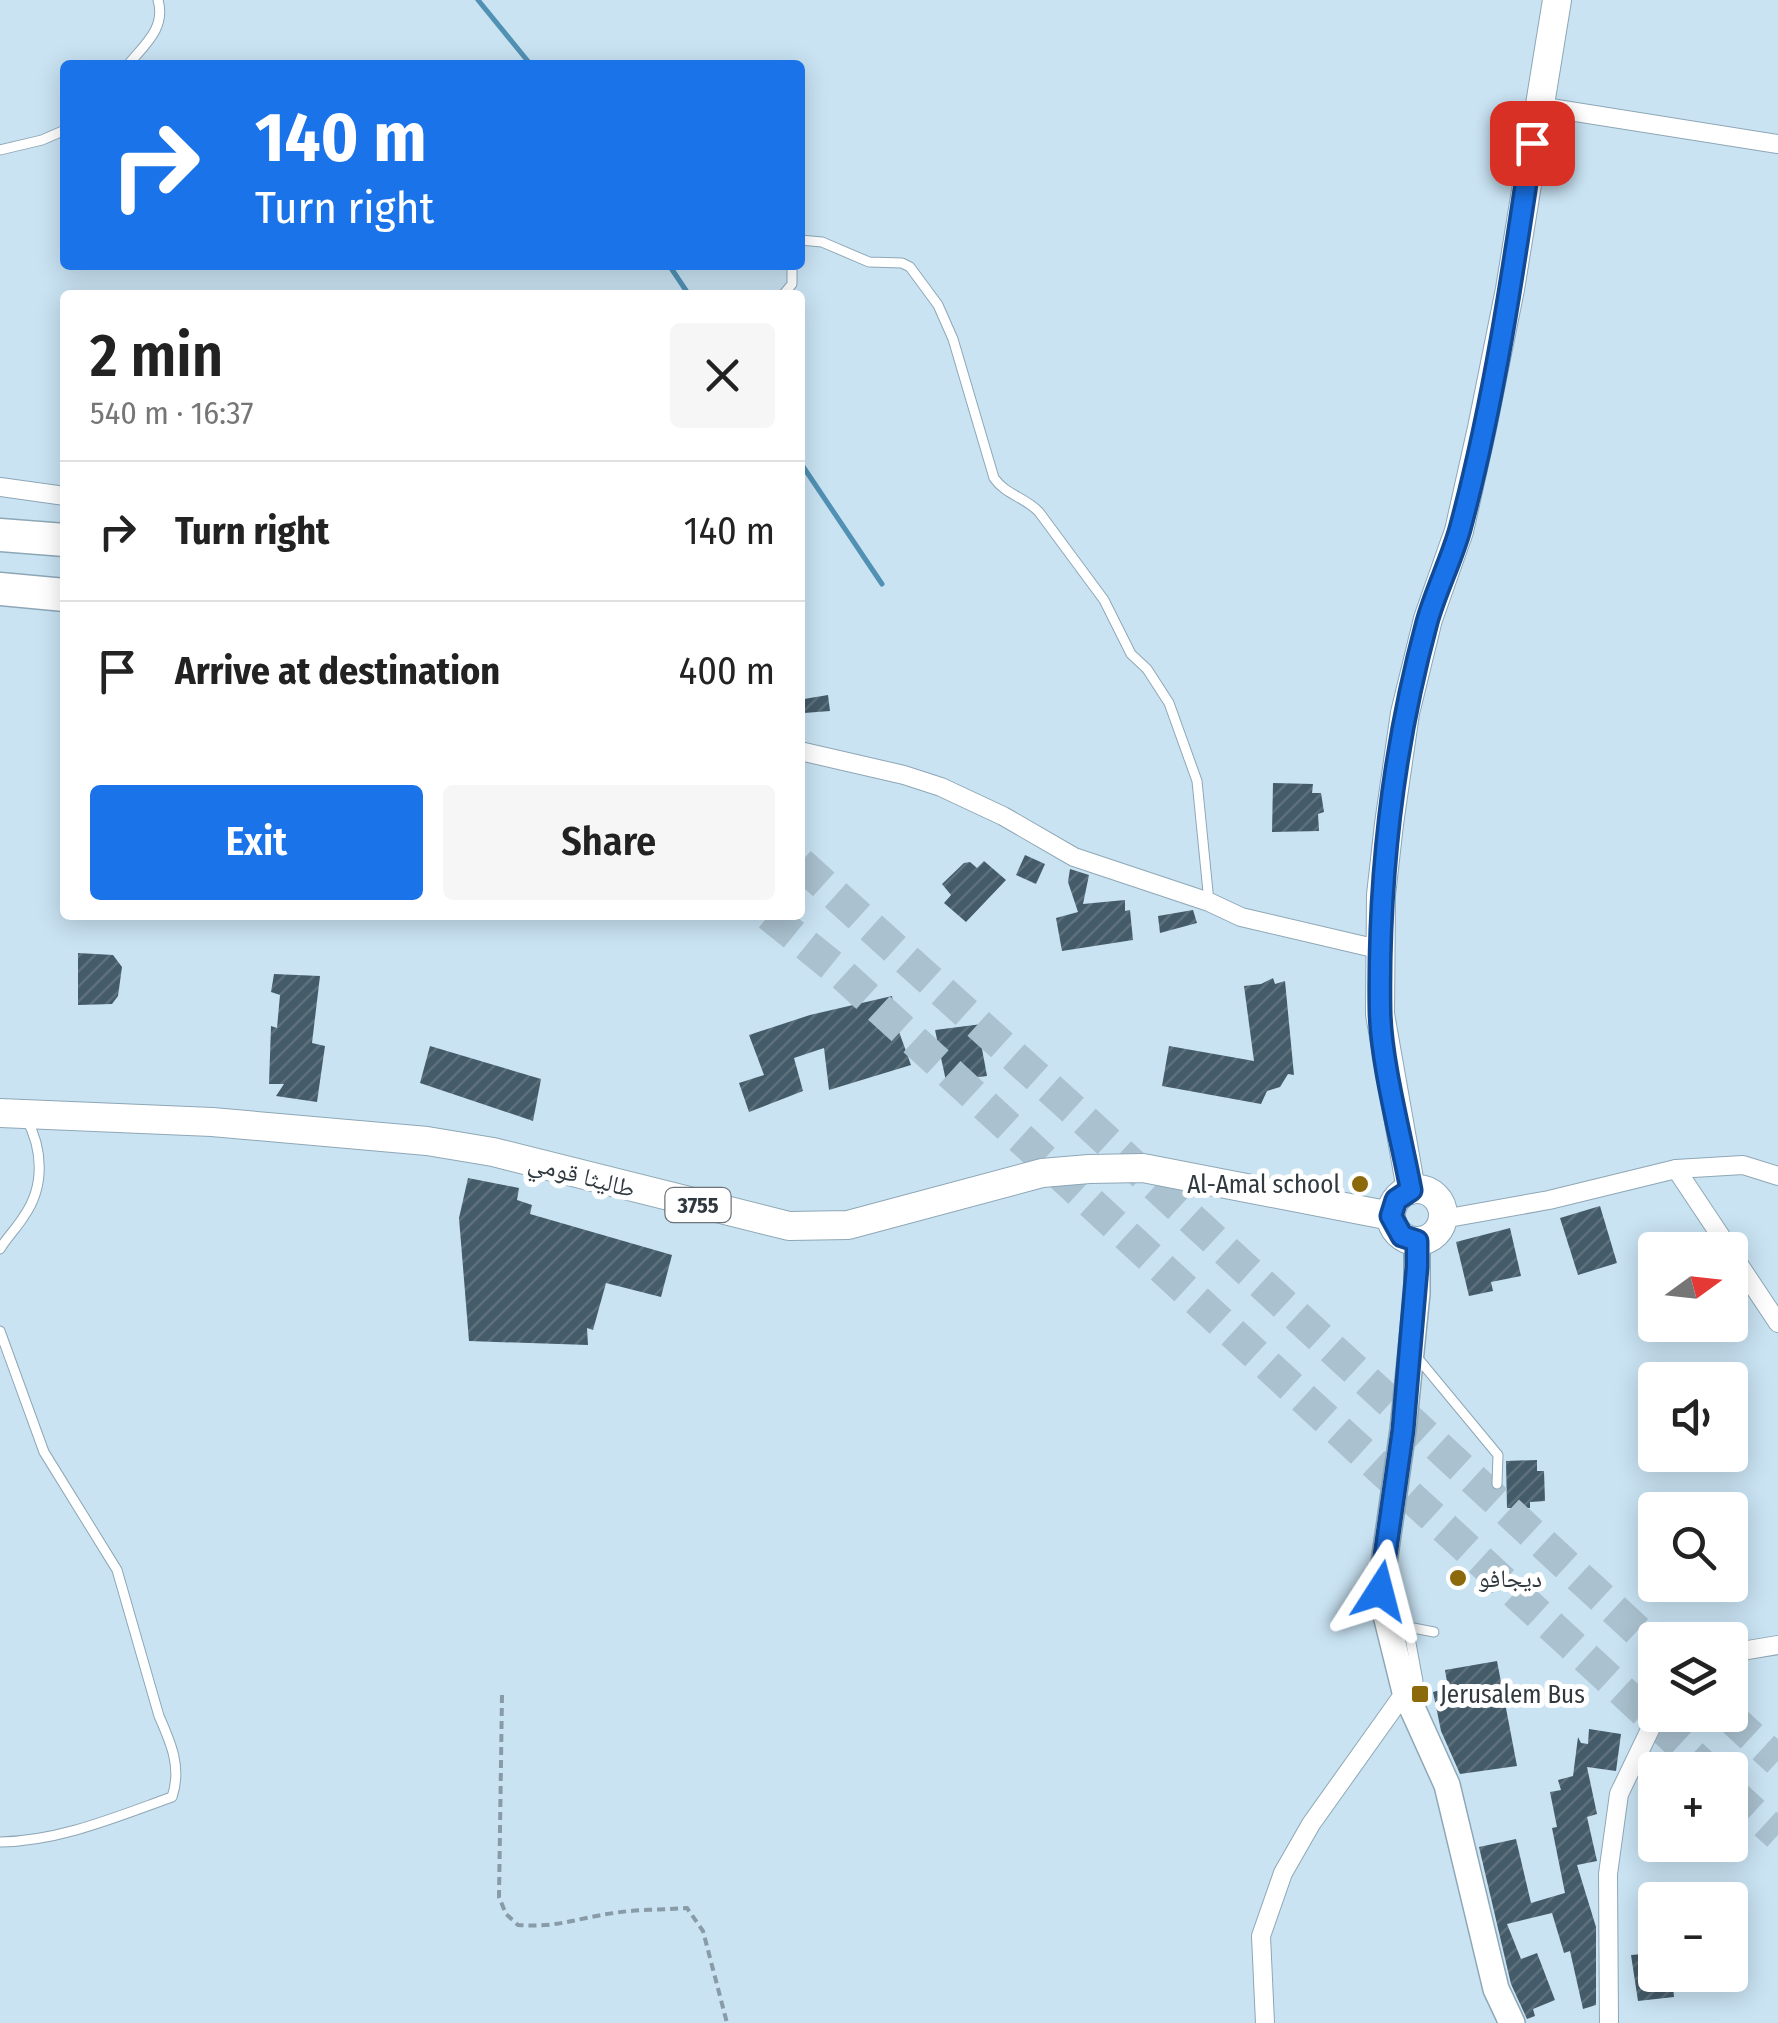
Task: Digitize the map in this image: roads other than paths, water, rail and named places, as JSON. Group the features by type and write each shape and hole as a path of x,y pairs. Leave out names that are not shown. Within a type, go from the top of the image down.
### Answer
{"highway":[{"path":"0,535 60,540"},
{"path":"0,589 60,595"}],"main road":[{"path":"1411,1190 1380,1014 1381,895 1406,714 1428,619 1459,531 1478,446 1510,290 1557,0"},
{"name":"طاليثا قومي","path":"12,1114 212,1122 428,1141 493,1152 789,1226 848,1225 1042,1172 1089,1168 1143,1168 1391,1216"},
{"path":"1411,1190 1424,1190 1436,1197 1443,1219 1437,1232 1417,1241 1402,1236 1391,1216 1396,1200 1411,1190"}],"street":[{"path":"1538,106 1778,144"},
{"path":"0,487 60,495"},
{"path":"805,752 904,774 942,787 1074,857 1209,902 1241,917 1382,950"},
{"path":"1443,1219 1550,1200 1676,1169 1742,1166 1778,1176"},
{"path":"1676,1169 1718,1232"},
{"path":"1417,1241 1411,1350 1380,1591 1405,1692 1447,1785 1496,1989 1512,2023"},
{"path":"1748,1278 1778,1324"},
{"path":"1748,1650 1778,1645"},
{"path":"1265,2023 1260,1936 1283,1873 1311,1824 1405,1692"},
{"path":"1609,2023 1608,1874 1619,1794 1649,1732"}],"lane":[{"path":"132,60 159,26 162,12 158,0"},
{"path":"0,150 60,132"},
{"path":"805,240 822,242 869,262 902,263 910,267 938,305 953,339 994,478 1001,488 1039,512 1104,600 1130,654 1147,669 1169,703 1197,781 1209,902"},
{"path":"0,1249 25,1216 38,1190 38,1140 12,1114"},
{"path":"0,1331 44,1452 117,1570 159,1716 169,1738 177,1782 172,1797 106,1822 31,1842 0,1842"},
{"path":"1411,1350 1498,1455 1497,1484"},
{"path":"1405,1692 1418,1681 1408,1627 1434,1632"}],"waterway":[{"path":"478,0 527,60"},
{"path":"672,270 686,290"},
{"path":"805,469 882,584"}],"tunnel":[{"path":"805,868 1638,1631"},
{"path":"775,920 842,974 1688,1752"},
{"path":"1746,1732 1778,1761"},
{"path":"1748,1808 1778,1835"}],"place":[{"name":"Al-Amal school","path":"1360,1184"},
{"name":"ديجافو","path":"1458,1578"},
{"name":"Jerusalem Bus","path":"1420,1694"}]}
